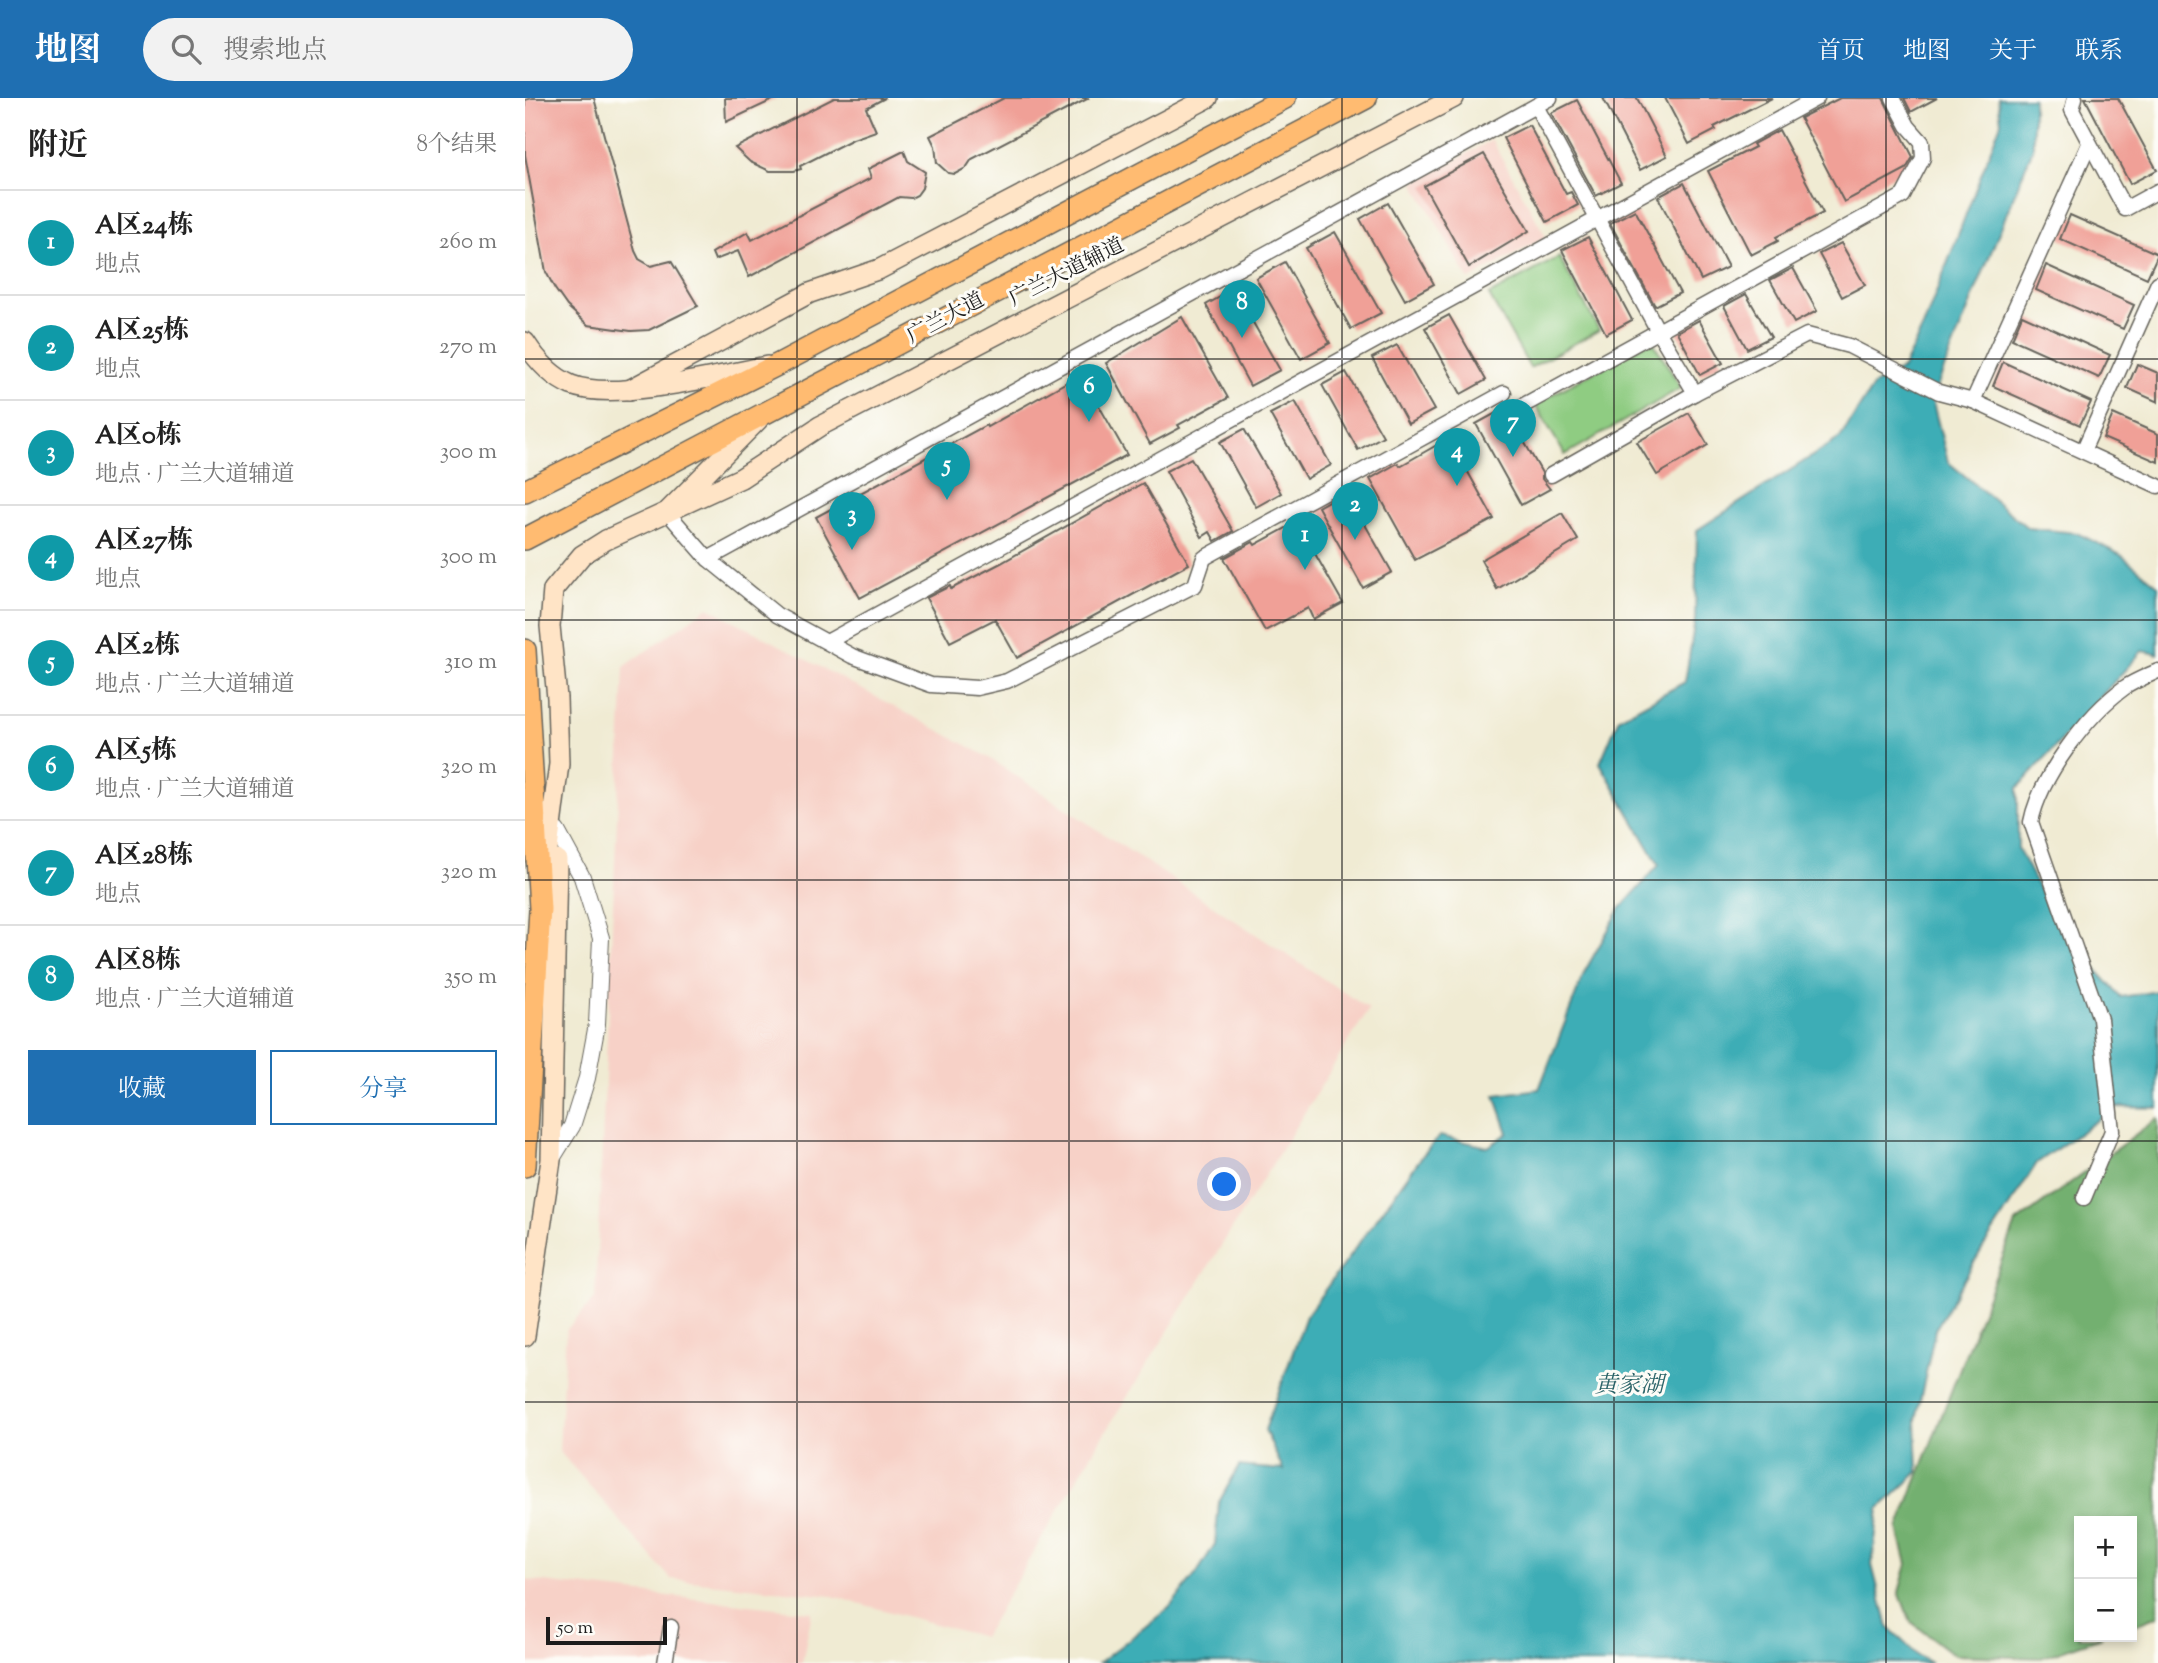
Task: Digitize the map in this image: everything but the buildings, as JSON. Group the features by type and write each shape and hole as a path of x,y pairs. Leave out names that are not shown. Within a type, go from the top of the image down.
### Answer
{"main road":[{"path":"629,390 810,293 880,269 1208,98"},
{"name":"广兰大道","path":"525,491 779,364 1285,98"},
{"name":"广兰大道","path":"525,540 1366,98"},
{"name":"广兰大道辅道","path":"559,764 557,698 550,625 554,590 582,555 605,540 741,478 820,426 1454,98"},
{"path":"525,342 551,373 571,385 599,392 629,390 779,364"},
{"path":"667,512 762,416"},
{"path":"525,650 540,909"},
{"path":"525,1336 551,1160 559,764"},
{"path":"525,1166 540,909 559,764"}],"street":[{"path":"708,559 1550,98"},
{"path":"827,642 1817,98"},
{"path":"1514,410 1903,196 1923,158 1922,142 1908,126 1893,98"},
{"path":"2075,98 2072,110 2125,209 2158,191"},
{"path":"1536,106 1658,331 1695,393"},
{"path":"1973,401 2089,144"},
{"path":"2083,451 2158,284"},
{"path":"1551,475 1695,393 1807,335 1849,346 1939,392 1973,401 2158,486"},
{"path":"667,512 708,559 777,615 852,656 931,685 977,688 1007,681 1195,585 1204,558 1504,393"},
{"path":"2084,1198 2112,1131 2100,1019 2031,822 2035,803 2053,769 2089,721 2126,686 2158,671"},
{"path":"551,1160 572,1126 587,1079 597,1024 601,938 582,877 557,831"},
{"path":"665,1663 671,1627"}],"shaded area":[{"path":"1492,140 1546,237 1469,280 1414,183"},
{"path":"708,607 983,754 1369,1009 1099,1442 983,1637 832,1596 671,1579 559,1451 566,1330 595,1299 624,667"},
{"path":"525,1580 812,1612 802,1663 525,1663"}],"green space":[{"path":"1559,257 1599,330 1530,368 1489,295"},
{"path":"1652,340 1681,388 1565,455 1535,404"},
{"path":"2158,1118 2158,1616 2137,1624 2137,1516 2074,1516 2074,1642 2087,1642 2041,1658 1954,1655 1910,1621 1899,1592 1907,1564 1898,1529 2016,1223"}],"water":[{"name":"黄家湖","path":"1998,98 2033,98 2033,148 1932,399 1948,462 2028,528 2077,533 2121,555 2158,585 2158,654 2142,651 2018,788 2018,849 2063,934 2121,997 2158,991 2158,1108 2116,1107 2037,1163 1982,1249 1935,1330 1916,1420 1918,1472 1879,1509 1872,1565 1888,1627 1918,1656 1931,1663 1099,1663 1169,1608 1197,1573 1215,1544 1219,1502 1239,1466 1283,1470 1265,1430 1306,1316 1423,1155 1440,1136 1488,1147 1508,1133 1495,1095 1539,1089 1585,971 1620,909 1659,865 1600,763 1619,718 1685,682 1695,620 1697,530 1840,438 1874,385 1903,368 1923,327 2001,122"}],"place":[{"name":"A区8栋","path":"1242,338"},
{"name":"A区5栋","path":"1089,422"},
{"name":"A区28栋","path":"1513,457"},
{"name":"A区27栋","path":"1457,486"},
{"name":"A区2栋","path":"947,500"},
{"name":"A区25栋","path":"1355,540"},
{"name":"A区0栋","path":"852,550"},
{"name":"A区24栋","path":"1305,570"}]}
